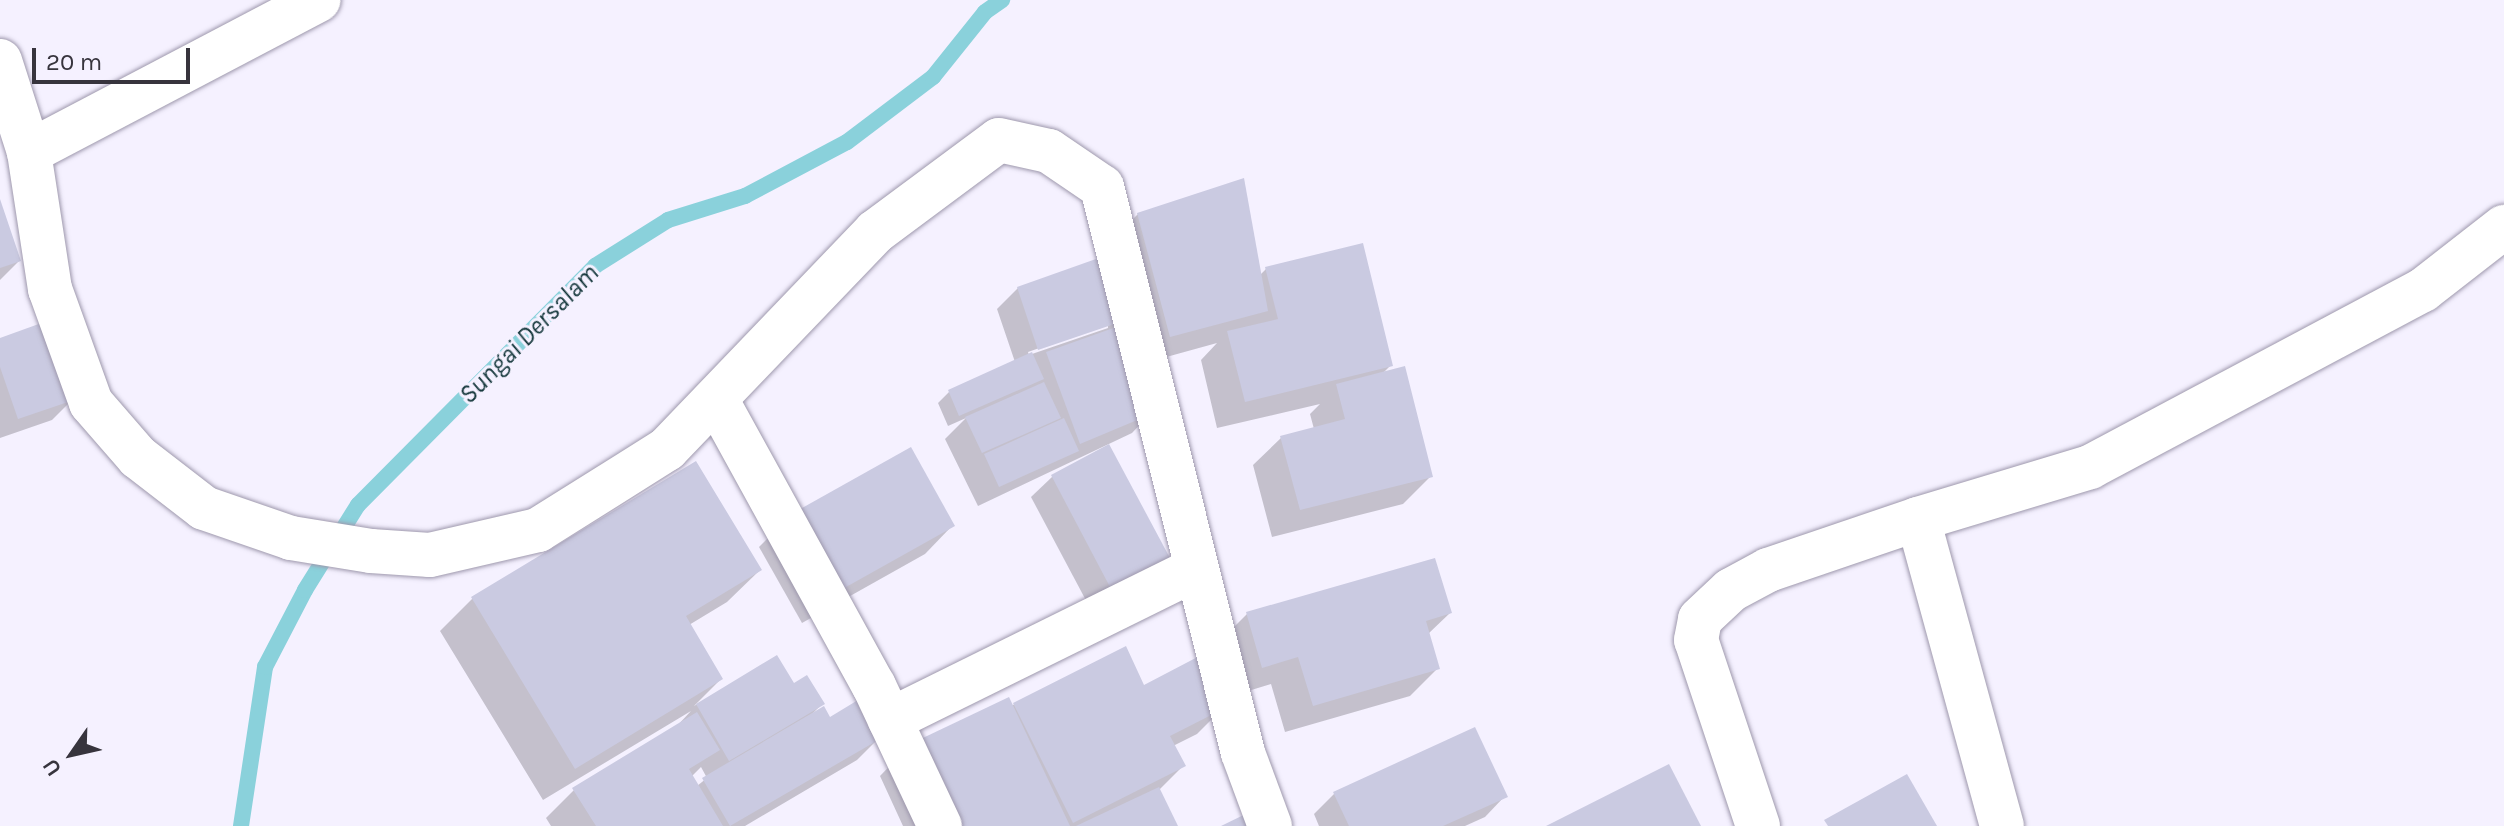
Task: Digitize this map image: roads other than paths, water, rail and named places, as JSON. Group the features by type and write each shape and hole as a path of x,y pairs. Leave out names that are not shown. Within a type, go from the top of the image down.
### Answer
{"street":[{"path":"29,152 319,0"},
{"path":"0,61 29,152 50,289 91,403 138,457 204,508 291,538 371,551 430,555 538,530 667,449 875,232 999,140 1049,151 1102,187 1243,753 1270,826"},
{"path":"1758,826 1696,640 1700,619 1753,577 1918,519 2090,467 2423,290 2504,227"},
{"path":"716,399 890,720 940,826"},
{"path":"1918,519 2002,826"},
{"path":"890,720 1196,569"}],"waterway":[{"name":"Sungai Dersalam","path":"241,826 265,667 305,590 358,505 595,266 668,220 745,196 847,142 933,77 985,12 1002,0"}]}
